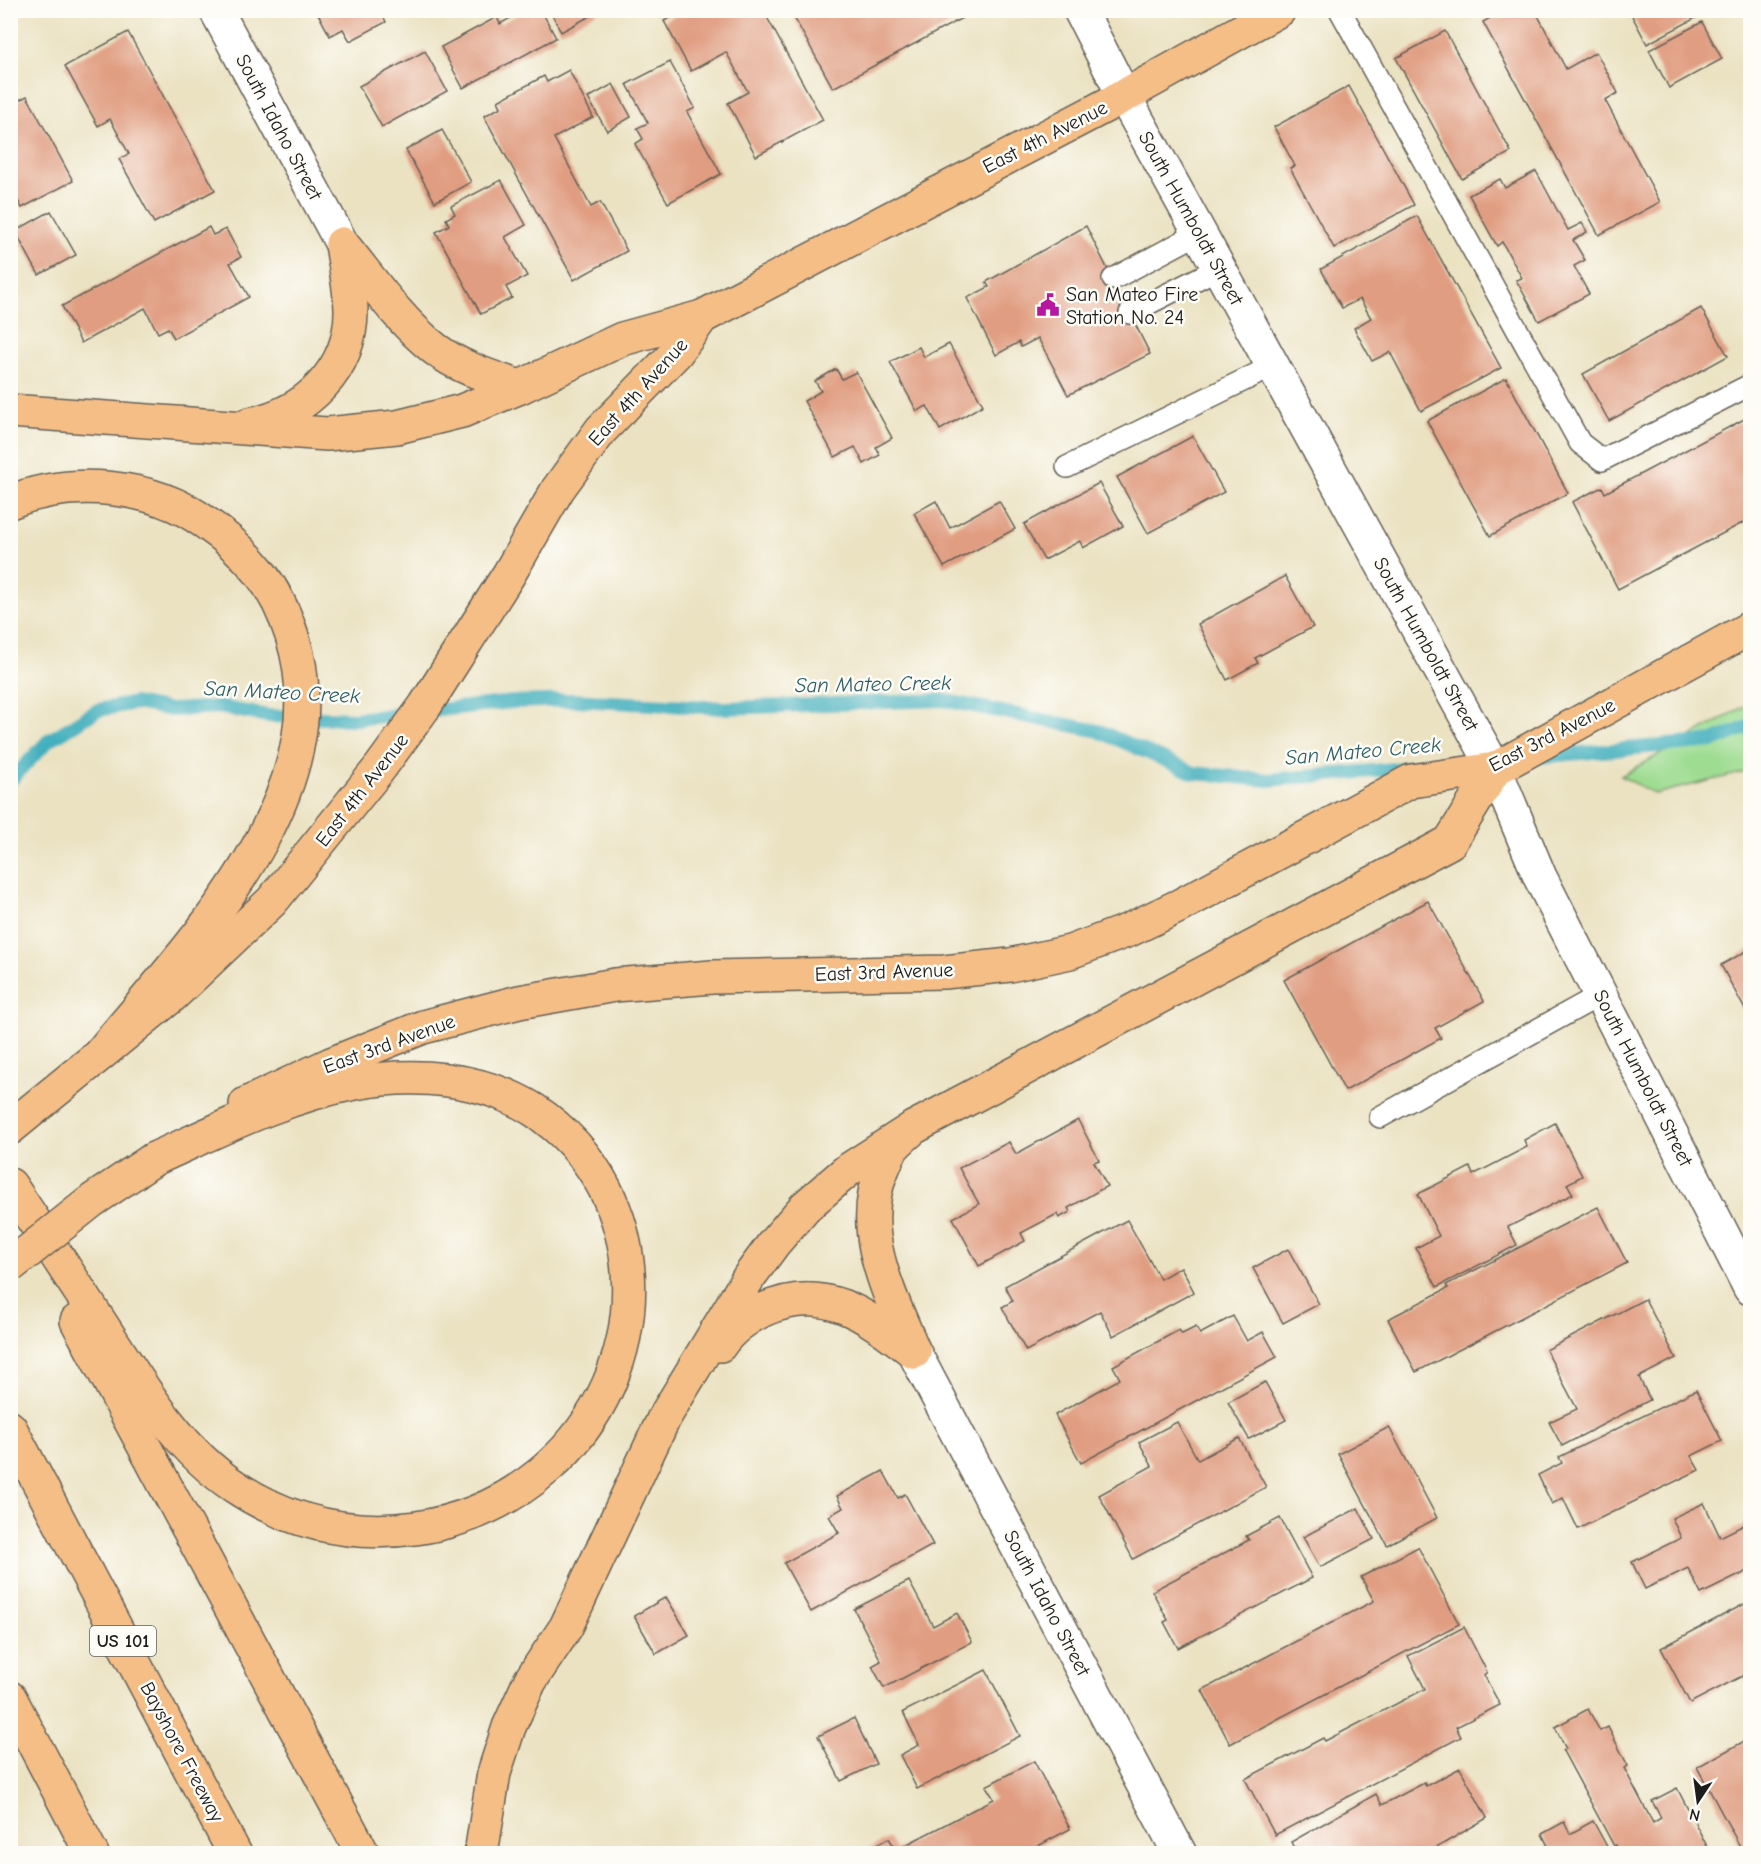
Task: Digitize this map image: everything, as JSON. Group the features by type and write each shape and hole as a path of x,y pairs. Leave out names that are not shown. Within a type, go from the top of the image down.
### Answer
{"main road":[{"name":"East 4th Avenue","path":"99,1055 173,995 272,901 379,769 462,651 570,472 601,430 676,353 702,317 1124,96 1279,10"},
{"path":"342,244 413,328 435,349 463,366 520,387"},
{"path":"225,429 264,422 295,408 321,388 338,366 347,339 351,309 342,244"},
{"path":"10,411 327,435 396,427 462,411 520,387 622,339 702,317"},
{"path":"10,502 64,487 111,489 155,498 196,516 235,543 262,573 284,611 298,656 302,692 300,732 281,800 260,844 229,891 195,939 99,1055 10,1128"},
{"name":"East 3rd Avenue","path":"10,1266 93,1200 154,1159 240,1107 331,1064 423,1028 519,1002 615,985 712,977 944,972 1010,965 1070,952 1129,930 1179,906 1411,781 1495,769 1750,628"},
{"path":"481,1854 494,1773 510,1727 530,1681 566,1627 664,1418 749,1277 805,1207 848,1170 913,1128 1450,842 1495,769"},
{"path":"10,1185 162,1414 190,1449 231,1484 271,1509 311,1524 355,1531 398,1531 447,1524 490,1507 531,1483 563,1454 590,1422 610,1384 623,1346 629,1305 627,1262 617,1214 598,1174 569,1139 532,1110 490,1090 447,1080 400,1078 354,1083 253,1114 154,1159"},
{"path":"913,1128 892,1148 878,1179 872,1205 873,1235 880,1268 914,1352"},
{"path":"10,1196 363,1854"},
{"path":"664,1418 724,1339 752,1316 781,1302 812,1298 845,1307 875,1322 914,1352"},
{"name":"Bayshore Freeway","path":"10,1428 235,1854"},
{"path":"10,1698 92,1854"}],"street":[{"name":"South Idaho Street","path":"216,10 342,244"},
{"name":"South Humboldt Street","path":"1080,10 1124,96 1495,769 1540,877 1750,1288"},
{"name":"South Idaho Street","path":"914,1352 1180,1854"}],"lane":[{"path":"1340,10 1580,443 1602,460 1750,385"},
{"path":"1113,279 1199,233"},
{"path":"1130,313 1219,268"},
{"path":"1067,467 1273,366"},
{"path":"1380,1117 1600,995"}],"green space":[{"path":"1750,703 1750,771 1655,794 1621,776"}],"building":[{"path":"316,10 380,10 386,22 350,41 343,29 330,36"},
{"path":"525,10 541,10 556,38 463,88 441,47 497,17 500,24"},
{"path":"550,10 601,10 561,32"},
{"path":"657,10 676,10 661,18"},
{"path":"683,10 763,10 823,120 756,156 728,103 748,92 726,52 691,71 664,21"},
{"path":"790,10 963,10 966,16 833,88"},
{"path":"1504,10 1535,10 1566,69 1596,52 1618,93 1605,100 1660,202 1599,235 1483,22"},
{"path":"1629,10 1706,10 1707,12 1647,44"},
{"path":"1702,22 1722,59 1669,88 1649,50"},
{"path":"1445,31 1511,152 1462,179 1396,58"},
{"path":"128,32 215,190 154,223 119,159 129,154 110,119 98,126 65,66"},
{"path":"425,51 447,91 382,127 359,86"},
{"path":"670,62 695,108 687,112 721,174 668,203 635,144 643,139 637,128 648,123 627,84"},
{"path":"569,70 593,117 554,138 591,207 600,202 627,251 574,280 484,116 501,107 498,101 544,76 547,82"},
{"path":"613,84 631,117 607,131 588,98"},
{"path":"1349,86 1414,205 1334,248 1290,168 1295,166 1274,127"},
{"path":"27,96 73,181 22,208 10,186 10,105"},
{"path":"442,130 471,182 435,202 406,150"},
{"path":"1536,171 1568,230 1582,223 1587,232 1573,240 1585,260 1574,266 1589,294 1539,321 1516,280 1522,278 1502,242 1497,246 1469,195 1500,179 1505,188"},
{"path":"501,180 526,225 505,237 527,276 506,287 512,298 481,314 436,232 449,225 446,219 455,214 451,206"},
{"path":"51,211 76,255 39,275 15,231"},
{"path":"1417,216 1501,368 1421,411 1390,352 1372,361 1354,328 1371,318 1360,299 1342,308 1321,269"},
{"name":"San Mateo Fire Station No. 24","path":"1086,226 1150,354 1068,395 1038,338 1021,347 1019,342 996,355 967,298 989,287 986,282"},
{"path":"209,227 213,235 226,229 241,257 230,263 249,297 174,338 168,328 158,333 145,308 81,343 62,306"},
{"path":"1701,308 1728,356 1609,421 1583,374"},
{"path":"949,344 983,405 940,430 927,406 917,411 890,362 919,347 924,357"},
{"path":"836,369 842,379 856,372 892,438 876,447 880,455 864,464 855,447 835,457 804,401 821,391 815,381"},
{"path":"1506,378 1568,493 1490,536 1427,421"},
{"path":"1750,416 1750,519 1618,589 1572,502 1602,487 1605,493"},
{"path":"1193,436 1224,492 1148,533 1117,477"},
{"path":"1099,483 1123,526 1083,548 1080,541 1044,560 1024,524"},
{"path":"936,501 950,528 999,501 1015,529 944,567 914,513"},
{"path":"1285,576 1313,627 1255,658 1258,663 1227,680 1198,624"},
{"path":"1428,901 1484,1001 1435,1028 1441,1038 1345,1091 1284,980"},
{"path":"1750,949 1750,1019 1721,965"},
{"path":"1078,1120 1099,1160 1094,1162 1107,1186 1068,1208 1070,1212 1059,1218 1057,1214 1021,1233 1025,1241 979,1266 953,1218 979,1204 959,1168 1009,1142 1016,1154"},
{"path":"1555,1123 1582,1176 1567,1184 1573,1194 1508,1227 1517,1245 1437,1287 1416,1248 1439,1236 1418,1194 1470,1167 1473,1175 1527,1147 1524,1140"},
{"path":"1598,1207 1627,1263 1416,1372 1388,1319 1448,1288 1446,1285"},
{"path":"1127,1220 1160,1279 1181,1267 1194,1292 1113,1336 1100,1311 1026,1351 1002,1307 1013,1301 1005,1286"},
{"path":"1288,1249 1319,1304 1283,1323 1253,1268"},
{"path":"1645,1299 1676,1358 1639,1377 1650,1400 1562,1446 1549,1422 1577,1409 1546,1350"},
{"path":"1233,1316 1247,1341 1263,1332 1277,1357 1081,1463 1055,1415 1120,1379 1113,1366 1179,1330 1182,1334 1196,1327 1200,1334"},
{"path":"1265,1382 1286,1420 1249,1439 1228,1402"},
{"path":"1696,1390 1722,1441 1691,1456 1699,1470 1578,1529 1563,1498 1552,1504 1538,1475 1562,1463 1559,1457"},
{"path":"1177,1422 1198,1460 1239,1438 1266,1487 1133,1559 1099,1495 1152,1466 1139,1442"},
{"path":"1389,1427 1437,1518 1387,1545 1338,1454"},
{"path":"883,1471 898,1498 905,1494 933,1545 811,1612 784,1563 839,1533 829,1516 843,1508 837,1496"},
{"path":"1704,1503 1720,1537 1750,1522 1750,1570 1701,1594 1688,1568 1645,1589 1632,1562 1681,1538 1672,1518"},
{"path":"1358,1508 1374,1539 1320,1567 1303,1537"},
{"path":"1280,1518 1312,1578 1178,1648 1164,1622 1168,1620 1152,1591 1249,1540 1246,1536"},
{"path":"1418,1547 1459,1624 1230,1744 1202,1690 1374,1601 1361,1577"},
{"path":"909,1581 933,1626 957,1613 972,1642 884,1688 872,1666 881,1661 854,1609"},
{"path":"666,1597 689,1635 656,1654 634,1616"},
{"path":"1750,1601 1750,1687 1744,1675 1690,1703 1661,1648"},
{"path":"1464,1627 1487,1672 1484,1675 1500,1705 1456,1727 1461,1737 1275,1835 1245,1779 1425,1689 1408,1656"},
{"path":"986,1670 1020,1736 917,1789 900,1755 919,1745 903,1712"},
{"path":"1588,1709 1600,1731 1608,1727 1628,1766 1624,1768 1653,1823 1661,1818 1652,1801 1677,1788 1711,1854 1621,1854 1616,1845 1614,1846 1563,1751 1566,1749 1555,1727"},
{"path":"854,1718 876,1764 841,1781 818,1736"},
{"path":"1750,1738 1750,1848 1743,1852 1697,1767"},
{"path":"1034,1761 1070,1829 1023,1854 859,1854 889,1838 896,1850 994,1799 986,1786"},
{"path":"1460,1768 1487,1818 1426,1854 1297,1854 1291,1842 1376,1794 1382,1805 1424,1783 1426,1786"},
{"path":"1593,1821 1611,1854 1552,1854 1542,1834 1564,1822 1570,1834"},
{"path":"1072,1848 1075,1854 1061,1854"}],"waterway":[{"name":"San Mateo Creek","path":"10,781 48,741 98,710 135,703 171,710 219,707 268,716 355,719 513,702 573,700 725,708 943,700 1099,731 1194,773 1268,780 1417,767"},
{"name":"San Mateo Creek","path":"1537,757 1713,741 1750,726"}],"place":[{"name":"San Mateo Fire Station No. 24","path":"1048,305"}]}
